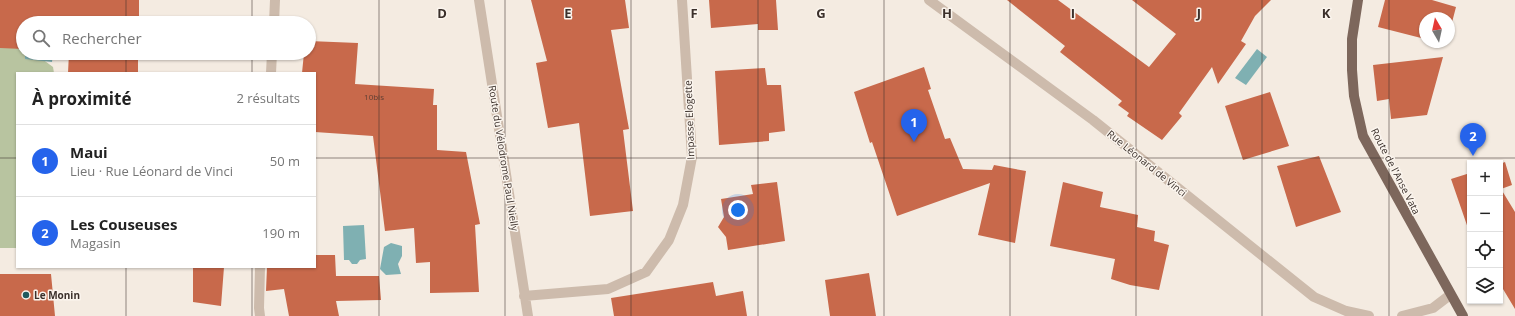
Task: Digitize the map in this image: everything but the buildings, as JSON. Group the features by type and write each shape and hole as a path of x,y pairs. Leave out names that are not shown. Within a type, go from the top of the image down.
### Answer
{"main road":[{"name":"Route de l'Anse Vata","path":"1358,0 1352,39 1352,70 1354,96 1363,136 1463,316"}],"street":[{"path":"274,16 275,0"},
{"name":"Route du Vélodrome Paul Nielly","path":"480,0 528,316"},
{"name":"Impasse Elogette","path":"524,296 608,289 646,272 669,240 683,205 692,157 682,0"},
{"name":"Rue Léonard de Vinci","path":"929,0 1093,120 1314,297 1346,311 1369,316"},
{"path":"271,72 272,60"},
{"path":"260,268 260,316"},
{"path":"1402,316 1433,308 1450,294"}],"green space":[{"path":"0,31 16,41 16,60 44,60 53,67 54,72 16,72 16,248 0,248"}],"water":[{"path":"1257,49 1267,57 1246,85 1235,78"},
{"path":"34,60 52,60 52,62"},
{"path":"364,225 366,259 360,260 357,264 352,264 349,260 344,260 343,226"},
{"path":"391,243 402,246 402,256 398,264 401,274 386,275 380,269 384,247"}],"place":[{"name":"Maui","path":"914,142"},
{"name":"Les Couseuses","path":"1473,156"},
{"name":"Le Monin","path":"26,295"}]}
